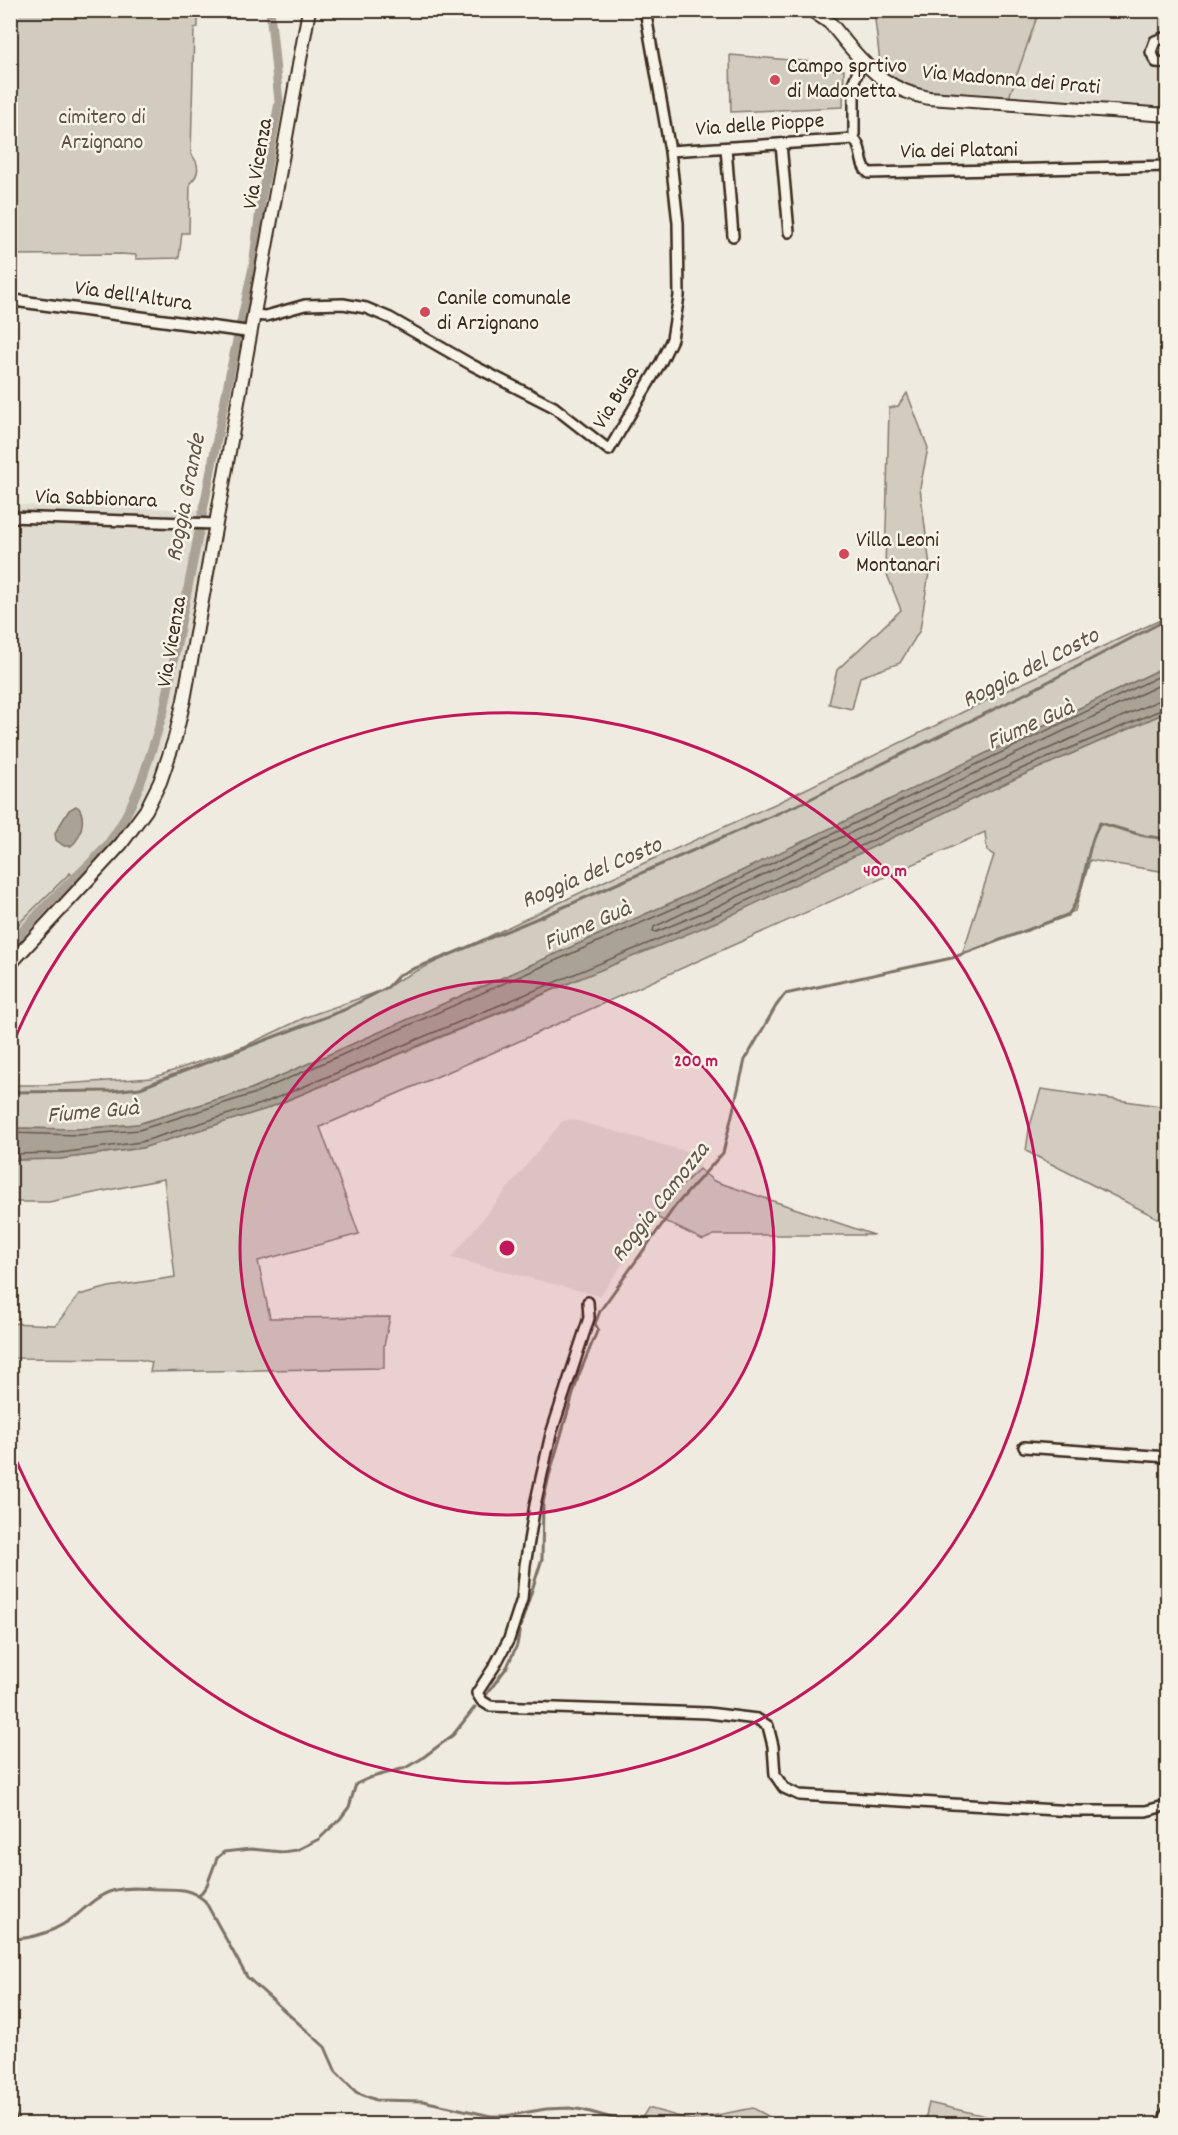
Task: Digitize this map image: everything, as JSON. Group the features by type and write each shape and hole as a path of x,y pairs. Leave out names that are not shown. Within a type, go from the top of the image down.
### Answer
{"main road":[{"name":"Via Vicenza","path":"10,964 122,843 146,810 160,782 175,738 184,700 309,10"},
{"name":"Via Vicenza","path":"306,27 315,10"},
{"name":"Via Madonna dei Prati","path":"812,10 830,24 862,62 896,89 921,96 1167,115"}],"street":[{"name":"Via Busa","path":"253,315 266,316 305,305 343,304 366,308 390,318 472,365 554,407 609,450 672,339 679,296 678,223 670,151 645,10"},
{"path":"1167,39 1155,41 1151,52 1156,62 1167,63"},
{"name":"Via dei Platani","path":"862,62 854,81 854,139 859,144 866,171 872,173 1167,166"},
{"name":"Via delle Pioppe","path":"670,151 854,139"},
{"path":"781,144 789,232"},
{"path":"726,148 733,236"},
{"name":"Via dell'Altura","path":"10,300 250,332"},
{"name":"Via Sabbionara","path":"10,517 216,524"},
{"path":"588,1302 589,1318 551,1434 535,1505 522,1599 509,1639 477,1693 482,1701 490,1706 708,1713 757,1719 768,1726 773,1746 775,1775 784,1788 799,1795 1073,1811 1146,1810 1167,1805"},
{"path":"1024,1447 1167,1457"},
{"path":"1162,2124 1167,2111"},
{"path":"10,2118 11,2124"}],"shaded area":[{"path":"1039,11 1167,11 1167,119 1005,109"},
{"path":"11,502 20,505 212,510 174,707 151,784 133,817 76,881 70,873 11,931"},
{"path":"571,1119 693,1153 699,1156 702,1163 699,1169 670,1197 600,1296 451,1258 560,1124"}],"green space":[{"name":"cimitero di Arzignano","path":"11,11 198,11 198,27 194,28 191,154 198,169 190,183 189,233 182,233 179,258 136,259 136,255 120,254 11,255"},
{"path":"874,11 1039,11 1005,109 895,96 883,88"},
{"path":"730,55 825,63 826,69 844,70 843,107 731,112"},
{"path":"907,393 928,448 920,488 930,566 920,630 900,663 860,677 852,709 829,704 837,670 901,610 885,569 889,408 898,406"},
{"path":"1167,617 1167,666 727,878 251,1089 138,1124 78,1129 11,1128 11,1085 152,1078 245,1046 306,1017 383,990 400,979 611,878 777,803 1012,688"},
{"path":"1167,712 1167,872 1090,860 1075,911 962,955 994,855 987,851 985,832 515,1043 320,1127 359,1234 258,1261 270,1318 390,1317 384,1346 384,1368 150,1372 152,1362 137,1359 11,1358 10,1323 56,1325 79,1295 109,1287 175,1277 164,1179 49,1202 11,1202 11,1160 60,1159 142,1148 266,1109 529,1001 1023,775"},
{"path":"70,873 76,881 11,955 11,931"},
{"path":"1041,1089 1167,1107 1167,1223 1026,1151 1029,1129"},
{"path":"699,1169 714,1181 874,1235 714,1235 703,1240 656,1217 670,1197"},
{"path":"929,2103 1020,2124 924,2124"},
{"path":"648,2108 691,2120 753,2108 783,2124 638,2124"}],"water":[{"path":"1167,666 1167,712 1023,775 721,920 266,1109 142,1148 60,1159 11,1160 11,1128 78,1129 138,1124 251,1089 727,878"},
{"path":"76,806 82,817 80,834 71,846 64,846 56,840 55,833 69,810"}],"waterway":[{"name":"Roggia Grande","path":"10,945 96,857 117,830 142,780 164,710 253,267 261,201 279,102 270,10"},
{"name":"Roggia del Costo","path":"10,1092 111,1091 140,1088 344,1010 388,987 399,975 550,913 806,801 1021,696 1168,619"},
{"name":"Roggia Camozza","path":"486,1695 507,1667 517,1645 520,1627 542,1559 543,1503 549,1476 578,1377 598,1329 595,1324 600,1311 676,1205 723,1153 745,1060 785,994 952,958 1068,915 1079,894 1091,845 1100,823 1145,836 1168,839"},
{"name":"Roggia Camozza","path":"199,1896 207,1885 217,1858 224,1852 251,1849 282,1852 297,1850 319,1839 349,1807 356,1784 405,1768 421,1759 453,1735 475,1707"},
{"path":"10,1939 29,1937 55,1929 98,1898 118,1889 185,1890 205,1901 247,1977 325,2047 336,2072 356,2092 376,2100 423,2101 491,2116 570,2108 634,2124"}],"place":[{"name":"Campo sprtivo di Madonetta","path":"775,80"},
{"name":"Canile comunale di Arzignano","path":"425,312"},
{"name":"Villa Leoni Montanari","path":"844,554"}],"water label":[{"name":"Fiume Guà","path":"1031,726"},
{"name":"Fiume Guà","path":"588,927"},
{"name":"Fiume Guà","path":"93,1113"}]}
